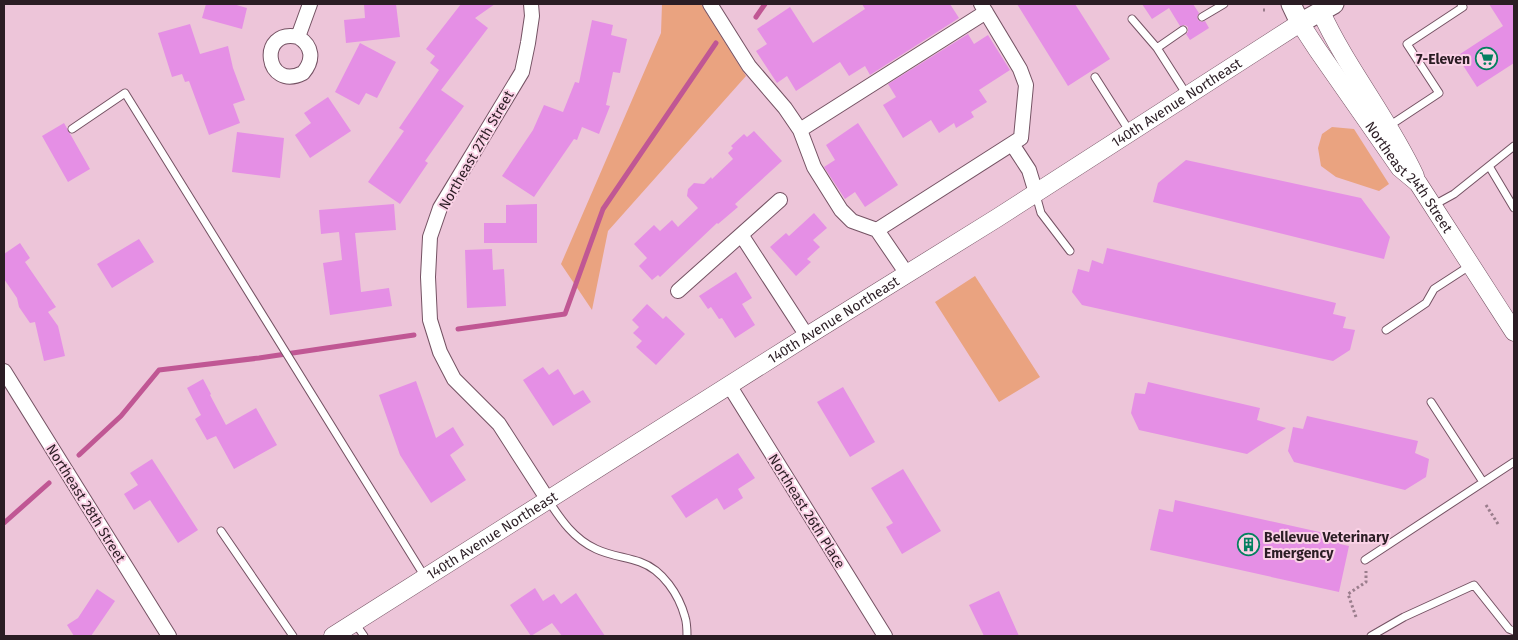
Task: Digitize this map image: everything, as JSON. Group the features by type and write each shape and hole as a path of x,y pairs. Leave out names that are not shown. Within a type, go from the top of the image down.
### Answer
{"main road":[{"path":"1291,4 1300,23"},
{"name":"140th Avenue Northeast","path":"1300,23 1324,6"}],"street":[{"path":"298,37 310,4"},
{"name":"Northeast 27th Street","path":"531,4 532,16 522,72 440,208 430,237 428,277 430,320 440,352 454,379 499,424 548,500"},
{"path":"710,4 749,66 785,108 800,130 814,167 841,210 852,221 877,230 907,274"},
{"path":"1324,6 1333,40 1389,126 1418,183"},
{"path":"800,130 983,8 1020,69 1026,85 1021,138 877,230"},
{"name":"140th Avenue Northeast","path":"333,636 360,629 426,578 1036,193 1300,23"},
{"name":"Northeast 24th Street","path":"1300,23 1400,168 1418,183 1434,205 1514,332"},
{"path":"1012,144 1029,170 1036,193"},
{"path":"678,291 742,236 780,200"},
{"path":"742,236 807,336"},
{"name":"Northeast 28th Street","path":"4,371 169,636"},
{"name":"Northeast 26th Place","path":"729,385 885,636"}],"lane":[{"path":"1202,17 1224,4"},
{"path":"1389,126 1440,93 1407,44 1462,7 1460,4"},
{"path":"1132,19 1157,48 1187,96"},
{"path":"1157,48 1183,30"},
{"path":"1095,76 1130,132"},
{"path":"72,129 125,93 426,578"},
{"path":"1434,205 1454,194 1514,146"},
{"path":"1489,166 1514,208"},
{"path":"1036,193 1041,213 1070,252"},
{"path":"1386,330 1426,303 1434,289 1471,264"},
{"path":"1431,402 1483,482"},
{"path":"1365,560 1514,462"},
{"path":"548,500 562,522 581,540 596,549 623,559 641,562 659,574 674,590 686,618 687,636"},
{"path":"221,530 293,636"},
{"path":"1371,636 1404,617 1474,585 1508,629 1514,631"}],"path":[{"path":"1486,505 1498,524"},
{"path":"1356,617 1348,594 1366,582 1365,560"}],"shaded area":[{"path":"662,4 701,4 746,76 608,231 592,310 561,264 661,33"},
{"path":"1332,127 1354,129 1389,184 1379,191 1336,177 1321,166 1318,148 1322,134"},
{"path":"975,276 1040,377 999,402 935,302"}],"building":[{"path":"206,4 233,4 247,8 242,29 202,18"},
{"path":"364,4 396,4 400,37 346,43 344,20 365,18"},
{"path":"461,4 495,4 475,18 488,28 441,90 464,106 425,161 428,163 400,204 368,182 404,131 399,128 439,70 430,63 435,56 426,49"},
{"path":"862,4 950,4 959,18 870,75 865,66 849,76 840,62 796,91 787,76 777,83 756,51 767,44 757,29 790,7 813,43 865,9"},
{"path":"1017,4 1075,4 1110,59 1068,86"},
{"path":"1142,4 1193,4 1199,13 1198,20 1205,21 1209,28 1190,40 1186,34 1188,27 1185,25 1180,26 1169,8 1152,19"},
{"name":"7-Eleven","path":"1489,4 1514,4 1514,63 1477,87 1457,56 1503,26"},
{"path":"592,20 613,25 611,35 627,39 620,73 613,72 606,105 610,106 599,134 582,127 577,140 574,139 534,197 502,176 533,130 544,105 563,112 575,82 579,83"},
{"path":"190,24 200,54 228,46 233,68 245,100 233,104 240,123 209,135 189,81 185,82 182,74 172,77 158,33"},
{"path":"968,34 974,44 988,35 1010,70 979,90 987,102 971,112 974,117 956,128 954,123 939,133 931,120 903,138 883,105 896,97 888,84"},
{"path":"360,43 396,62 377,98 366,93 359,105 335,92"},
{"path":"328,97 351,131 310,158 295,135 311,123 304,113"},
{"path":"64,123 90,169 68,182 42,136"},
{"path":"858,123 898,185 865,207 855,192 845,199 824,167 835,160 826,145"},
{"path":"754,131 782,161 735,204 738,207 717,223 660,277 658,275 652,280 639,266 647,258 634,244 654,225 660,231 672,220 678,227 698,208 687,196 688,189 694,183 704,184 711,177 712,179 733,159 728,153 733,148 731,146 744,134 747,137"},
{"path":"237,132 284,138 280,178 232,172"},
{"path":"1186,160 1361,198 1390,237 1384,259 1153,202 1158,183"},
{"path":"394,204 396,230 355,233 361,292 389,288 392,306 330,315 323,263 342,260 339,232 321,234 319,210"},
{"path":"537,204 537,243 484,243 484,223 506,223 506,205"},
{"path":"814,213 827,228 813,240 820,247 807,259 811,262 796,276 770,247 786,233 789,236"},
{"path":"139,239 154,262 112,288 97,264"},
{"path":"20,243 30,258 25,262 56,307 48,312 58,326 65,356 44,361 35,322 30,323 19,307 17,298 4,279 4,254"},
{"path":"1107,248 1336,303 1333,314 1346,317 1343,328 1355,330 1350,350 1333,361 1082,305 1072,292 1078,269 1089,272 1092,260 1103,264"},
{"path":"492,249 493,270 504,269 506,306 467,308 465,250"},
{"path":"736,272 752,298 742,304 755,325 735,338 722,318 719,319 711,307 708,309 699,296"},
{"path":"647,304 663,319 666,316 685,334 656,365 636,347 642,341 633,333 639,327 632,320"},
{"path":"543,367 549,375 558,369 574,395 583,390 591,402 553,426 523,380"},
{"path":"203,379 226,425 256,408 277,445 234,469 216,436 207,440 195,419 201,415 187,388"},
{"path":"416,381 436,438 453,427 464,445 450,455 466,480 431,503 400,455 379,395"},
{"path":"1148,382 1260,408 1257,420 1286,428 1247,454 1139,430 1131,413 1135,393 1145,394"},
{"path":"843,387 875,442 850,457 817,402"},
{"path":"1307,416 1418,441 1415,453 1429,459 1426,477 1405,490 1294,462 1288,451 1293,427 1303,429"},
{"path":"738,453 755,478 738,489 743,498 724,510 717,498 686,518 671,496"},
{"path":"152,459 198,530 178,543 150,500 134,510 124,494 138,485 130,473"},
{"path":"903,469 941,531 902,554 886,527 893,523 871,488"},
{"name":"Bellevue Veterinary Emergency","path":"1175,500 1342,537 1340,544 1349,546 1339,592 1150,550 1159,509 1173,512"},
{"path":"535,588 543,601 554,594 561,604 576,593 605,636 562,636 552,623 531,636 510,605"},
{"path":"97,589 115,601 91,636 74,636 67,625 78,618"},
{"path":"999,591 1019,636 984,636 969,605"}],"waterway":[{"path":"756,17 765,4"},
{"path":"458,329 565,314 603,209 716,43"},
{"path":"79,455 121,416 159,370 259,358 414,335"},
{"path":"4,523 49,483"}],"place":[{"name":"7-Eleven","path":"1486,59"},
{"name":"Bellevue Veterinary Emergency","path":"1248,545"}]}
